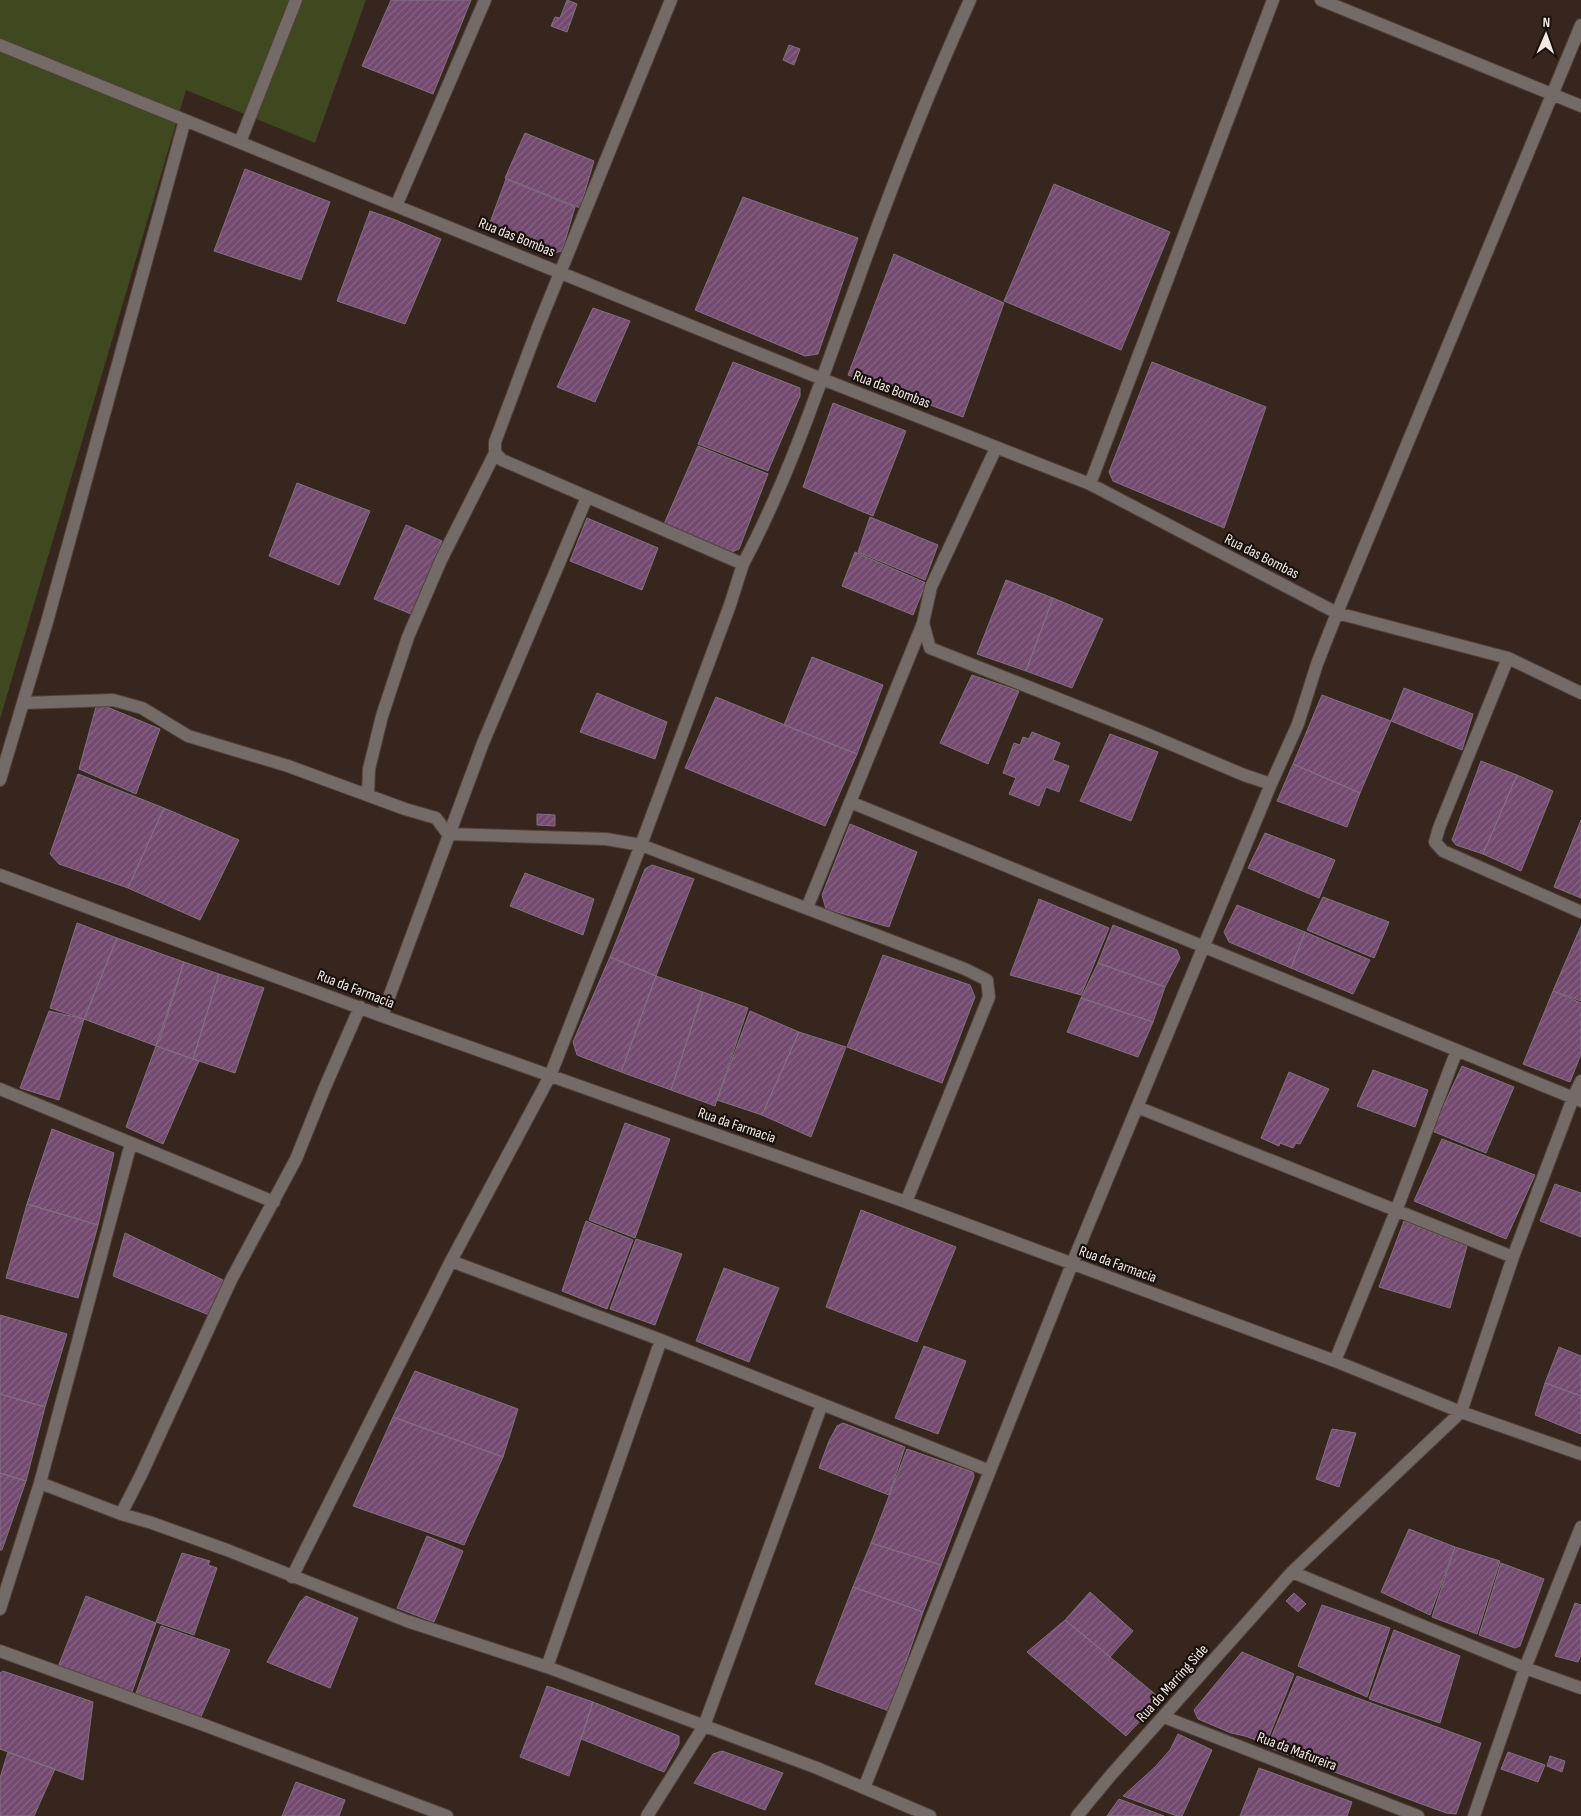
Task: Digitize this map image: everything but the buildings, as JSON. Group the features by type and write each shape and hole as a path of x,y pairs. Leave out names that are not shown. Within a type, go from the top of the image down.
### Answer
{"street":[{"path":"240,142 296,0"},
{"path":"396,206 485,0"},
{"path":"368,795 369,769 382,716 408,637 441,560 495,454 495,442 538,328 672,0"},
{"path":"292,1577 451,1261 550,1076 640,845 730,605 743,564 765,523 822,379 863,266 943,59 970,0"},
{"path":"1090,484 1274,0"},
{"path":"1321,0 1581,106"},
{"path":"864,1788 1072,1264 1270,784 1298,724 1317,664 1337,613 1581,24"},
{"name":"Rua das Bombas","path":"0,45 822,379 1090,484 1337,613 1508,658 1581,693"},
{"path":"0,780 50,613 185,120"},
{"path":"807,908 923,623 930,587 996,448"},
{"path":"495,454 502,460 587,498 743,564"},
{"path":"382,1016 448,834 497,707 587,498"},
{"path":"923,623 930,648 1142,732 1244,776 1270,784"},
{"path":"1508,658 1435,842 1443,851 1581,912"},
{"path":"23,703 113,700 142,708 188,736 288,766 405,809 436,818 448,834"},
{"path":"850,802 1577,1100"},
{"path":"448,834 606,839 640,845 965,969 987,980 989,996 906,1202"},
{"name":"Rua da Farmacia","path":"0,875 382,1016 906,1202 1335,1361 1461,1412 1581,1454"},
{"path":"121,1514 141,1475 231,1280 296,1159 324,1087 360,1007"},
{"path":"1335,1361 1396,1211 1457,1050"},
{"path":"1461,1412 1512,1257 1577,1100 1581,1081"},
{"path":"0,1089 274,1202"},
{"path":"1137,1107 1512,1257"},
{"path":"0,1609 40,1483 131,1143"},
{"path":"451,1261 661,1340 990,1471"},
{"path":"548,1667 661,1340"},
{"path":"647,1816 704,1726 822,1404"},
{"name":"Rua do Marring Side","path":"1077,1816 1111,1775 1292,1572 1461,1412"},
{"path":"40,1483 121,1514 168,1529 407,1621 548,1667 817,1768 930,1816"},
{"path":"1474,1816 1526,1668 1581,1527"},
{"path":"1292,1572 1526,1668 1581,1688"},
{"path":"0,1651 447,1816"},
{"name":"Rua da Mafureira","path":"1164,1717 1418,1816"}],"green space":[{"path":"0,0 366,0 315,143 186,90 0,719"}]}
